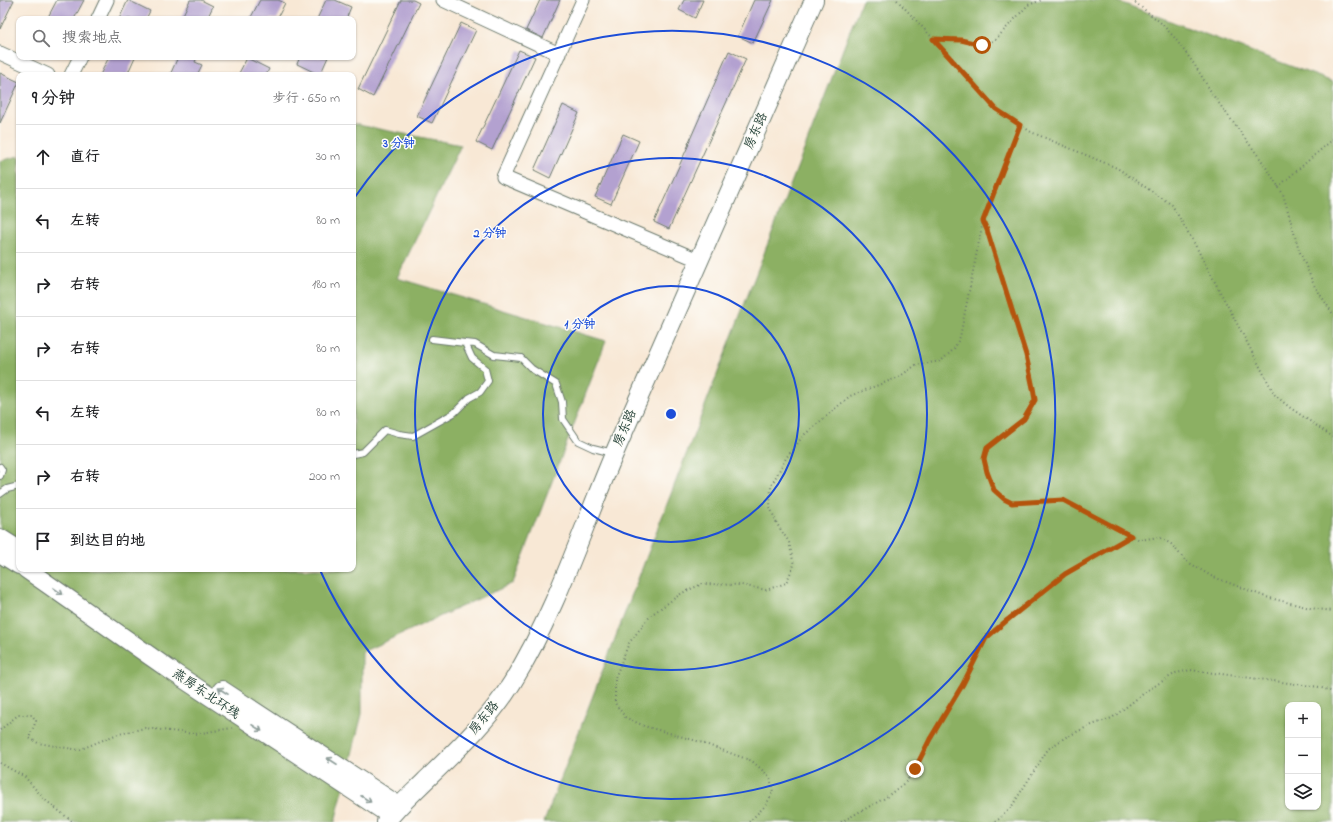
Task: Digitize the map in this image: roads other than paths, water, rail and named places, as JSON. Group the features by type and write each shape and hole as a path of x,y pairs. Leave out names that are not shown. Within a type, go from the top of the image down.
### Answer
{"main road":[{"name":"房东路","path":"392,814 480,725 511,685 537,637 698,260 814,0"},
{"path":"0,538 16,548"},
{"path":"0,553 16,563"},
{"name":"燕房东北环线","path":"30,572 170,670 251,724 392,814"},
{"name":"燕房东北环线","path":"52,572 392,814"}],"street":[{"path":"99,16 107,0"},
{"path":"442,0 559,54"},
{"path":"583,0 503,177 698,260"},
{"path":"0,53 41,72"},
{"path":"72,72 78,60"}],"lane":[{"path":"432,338 475,344 494,355 521,358 532,369 556,384 562,402 563,419 578,441 593,448 614,454"},
{"path":"356,453 363,452 386,430 413,436 454,413 469,398 480,392 488,381 485,369 472,358 465,343"},
{"path":"0,467 2,470 0,476"},
{"path":"0,494 7,489 16,487"}]}
